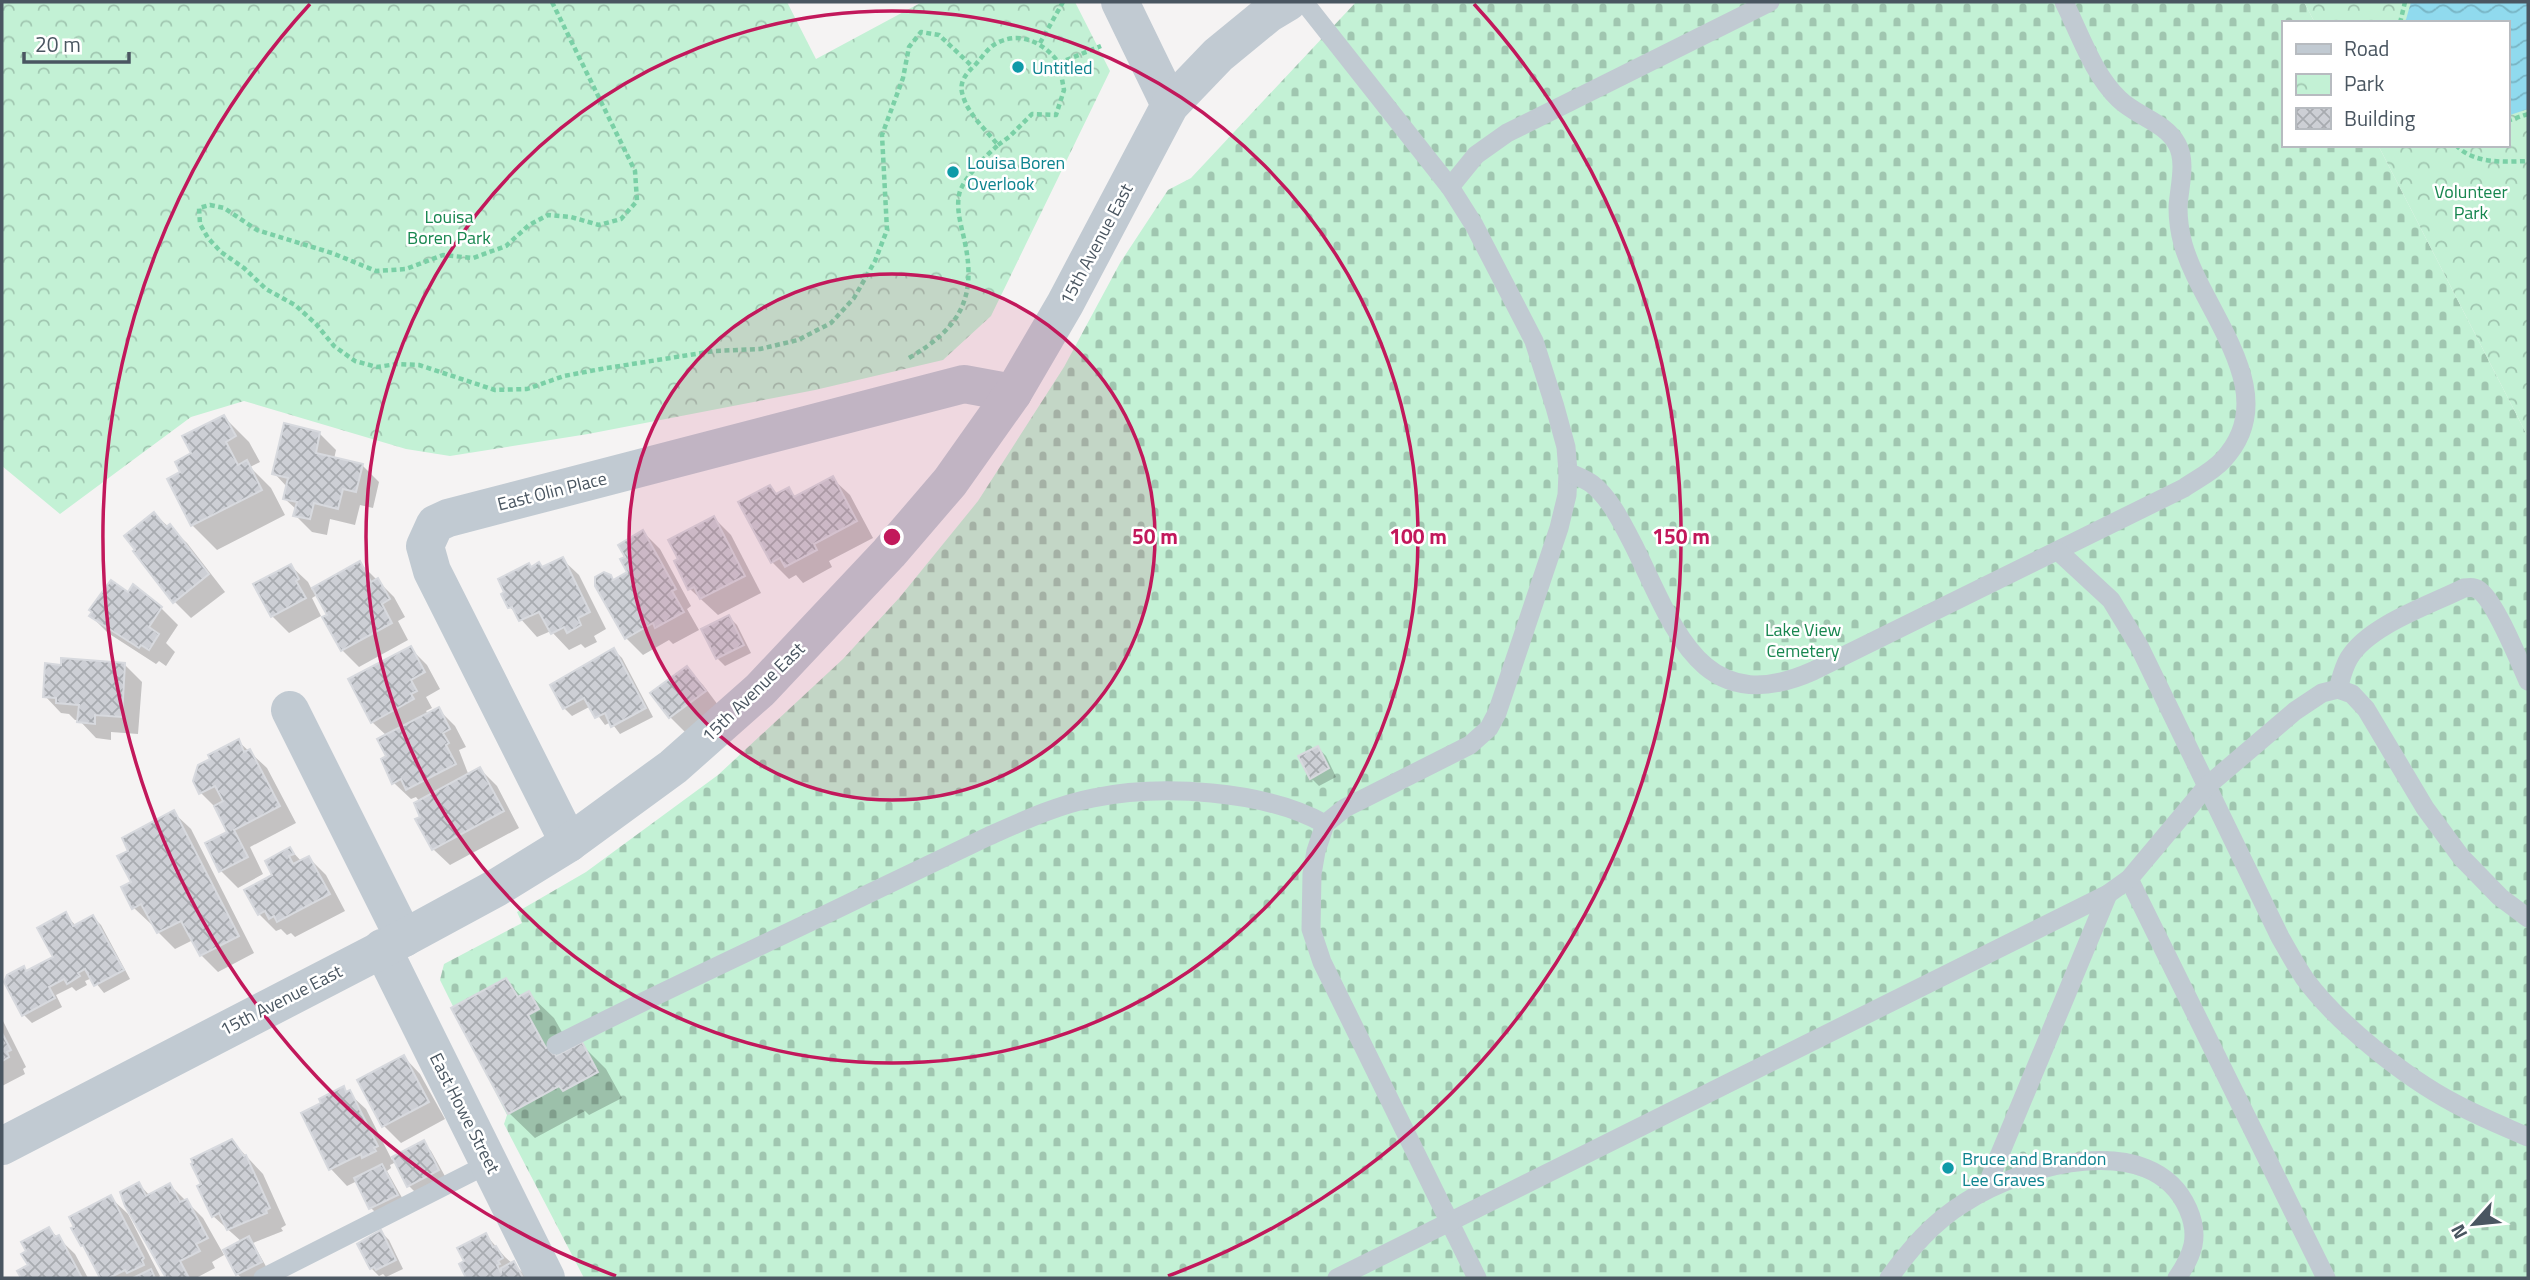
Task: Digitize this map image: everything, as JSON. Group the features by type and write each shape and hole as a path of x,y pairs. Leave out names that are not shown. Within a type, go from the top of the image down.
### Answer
{"street":[{"path":"1120,2 1170,105"},
{"name":"15th Avenue East","path":"2,1146 496,888 569,843 673,767 760,690 889,553 950,482 1013,393 1065,304 1170,105 1239,37 1288,2"},
{"name":"East Olin Place","path":"569,843 432,571 425,546 435,524 448,518 964,384 1013,393"},
{"name":"East Howe Street","path":"289,709 491,1163 546,1278"}],"lane":[{"path":"1304,2 1450,187 1492,257 1534,341 1566,447 1567,495 1559,528 1497,713 1489,728 1470,745 1345,808 1325,824 1312,874 1310,915 1315,944 1336,993 1477,1278"},
{"path":"1450,187 1476,155 1507,133 1770,2"},
{"path":"1568,472 1591,484 1617,514 1670,620 1692,654 1715,674 1745,685 1761,686 1794,680 2058,551 2184,488 2223,460 2244,423 2246,410 2243,373 2184,247 2178,209 2180,150 2171,135 2128,107 2110,90 2064,2"},
{"path":"2058,551 2100,588 2121,614 2280,937 2315,991 2363,1037 2413,1077 2455,1103 2528,1137"},
{"path":"2338,690 2349,658 2370,637 2464,588 2471,587 2488,600 2528,681"},
{"path":"1337,1278 2108,894 2129,879 2207,786 2295,710 2322,693 2338,690 2352,694 2366,709 2425,808 2461,858 2491,888 2528,918"},
{"path":"556,1045 935,861 1070,803 1119,794 1217,794 1291,807 1325,824"},
{"path":"2129,879 2326,1278"},
{"path":"1985,1190 2108,894"},
{"path":"1889,1278 1901,1261 1941,1219 1985,1190 2026,1174 2081,1162 2114,1161 2149,1169 2173,1186 2187,1206 2194,1224 2195,1239 2193,1250 2177,1278"},
{"path":"263,1278 491,1163"}],"path":[{"path":"552,2 635,171 637,201 621,219 599,225 571,217 548,215 529,225 506,246 473,258 443,255 406,269 376,271 332,253 257,230 224,208 210,205 199,208 200,224 208,238 266,289 295,305 316,324 334,346 355,360 377,367 419,365 495,390 527,389 564,376 714,351 773,346 798,340 831,323 854,299 875,261 887,230 882,135 902,78 909,47 921,32 939,35 973,67"},
{"path":"1040,43 1063,2"},
{"path":"2400,21 2405,2"},
{"path":"907,367 905,360 942,333 957,317 965,302 970,281 969,261 959,212 959,193 976,167 1032,114 1056,115 1064,90 1059,63 1040,43 1019,38 1000,41 991,47 961,83 963,97 971,111 998,145"},
{"path":"1059,63 1105,44"},
{"path":"2509,120 2528,114"},
{"path":"2458,147 2463,153 2497,163 2528,161"}],"green space":[{"name":"Louisa Boren Park","path":"2,2 787,2 816,59 922,2 1075,2 1110,71 991,316 943,360 815,390 588,434 450,456 406,449 244,401 191,417 60,514 2,466"},
{"name":"Lake View Cemetery","path":"1356,2 2304,2 2314,21 2282,21 2282,147 2379,147 2528,437 2528,1278 584,1278 504,1124 507,1115 440,980 444,964 522,923 517,912 586,872 718,775 843,659 900,597 978,501 1064,367 1120,263 1168,190 1191,178"},
{"name":"Volunteer Park","path":"2304,2 2528,2 2528,437 2379,147 2509,147 2509,21 2314,21"}],"water":[{"path":"2411,2 2528,2 2528,109 2509,115 2509,21 2406,21"}],"building":[{"path":"224,415 236,436 226,442 238,465 247,460 262,490 191,526 167,479 180,472 175,462 191,453 182,436"},
{"path":"284,423 320,432 316,453 363,464 356,492 343,489 338,509 314,503 310,519 293,516 297,502 283,499 288,478 272,474"},
{"path":"833,476 857,521 814,544 817,550 785,567 780,558 771,563 738,502 770,485 776,494 789,487 794,497"},
{"path":"154,512 166,527 170,524 209,574 173,603 124,536"},
{"path":"714,516 745,576 700,599 694,587 688,590 674,561 678,559 668,540"},
{"path":"643,530 676,589 672,591 684,612 655,628 653,623 625,639 595,586 595,577 604,572 611,575 613,580 627,572 620,559 625,557 618,545"},
{"path":"563,557 590,612 578,618 581,625 567,633 564,627 551,634 539,612 519,621 501,594 504,592 498,579 529,563 531,567 539,562 542,567"},
{"path":"360,561 371,582 378,578 390,599 382,604 392,623 341,651 322,617 327,615 312,588"},
{"path":"291,564 299,579 296,581 306,598 271,617 253,584"},
{"path":"111,580 128,592 133,584 162,607 149,627 159,634 149,650 141,645 139,648 89,616 92,612 89,610"},
{"path":"729,615 744,645 716,659 701,629"},
{"path":"411,646 425,672 411,680 417,691 411,694 414,699 371,723 348,679"},
{"path":"614,648 646,708 611,727 605,713 595,718 584,698 563,709 550,685"},
{"path":"61,658 125,663 122,717 95,715 95,724 77,722 79,705 56,703 56,698 43,697 45,663 61,665"},
{"path":"687,666 706,691 669,718 650,693"},
{"path":"439,707 450,729 443,733 456,764 406,790 401,779 392,784 381,759 386,756 377,739"},
{"path":"239,739 244,752 250,749 280,806 234,830 248,857 219,872 205,843 227,832 214,806 223,801 215,786 199,794 193,781 198,765 210,759 208,755"},
{"path":"1318,746 1329,768 1310,779 1298,756"},
{"path":"480,767 504,811 432,850 415,819 420,817 414,803"},
{"path":"174,810 239,936 200,956 181,921 157,933 141,904 132,909 121,887 131,882 117,856 128,851 122,838"},
{"path":"290,847 294,854 289,856 293,864 309,856 330,894 277,922 274,916 269,919 265,911 258,915 244,890 272,875 265,861"},
{"path":"66,912 73,926 93,915 124,970 94,986 85,969 78,973 80,976 67,984 64,979 49,987 55,998 22,1016 4,982 7,975 24,966 26,971 53,957 37,928"},
{"path":"506,978 518,997 529,991 539,1009 528,1015 546,1048 550,1046 556,1056 582,1042 598,1072 563,1091 559,1086 508,1114 451,1008"},
{"path":"2,1033 11,1050 7,1052 9,1057 2,1061"},
{"path":"404,1055 429,1102 382,1127 357,1080"},
{"path":"344,1086 346,1092 350,1090 378,1146 374,1148 376,1151 362,1158 361,1154 329,1170 301,1113 321,1103 319,1099"},
{"path":"232,1139 244,1156 246,1155 270,1208 266,1210 267,1213 227,1230 219,1213 212,1217 197,1186 201,1184 191,1159"},
{"path":"424,1140 439,1170 407,1187 392,1157"},
{"path":"382,1164 398,1195 369,1209 354,1178"},
{"path":"139,1182 146,1196 170,1183 180,1202 187,1199 208,1238 196,1244 200,1251 180,1261 189,1278 166,1278 125,1206 120,1192"},
{"path":"111,1195 144,1258 144,1265 127,1273 125,1270 109,1278 100,1278 71,1228 74,1227 69,1217"},
{"path":"49,1227 55,1237 59,1235 82,1278 21,1278 17,1271 28,1265 21,1254 26,1251 21,1242"},
{"path":"381,1230 396,1260 376,1270 374,1267 370,1269 357,1244"},
{"path":"486,1233 503,1258 497,1265 501,1273 501,1268 514,1261 523,1278 466,1278 459,1264 464,1261 457,1248"},
{"path":"249,1236 262,1262 236,1275 223,1250"},
{"path":"151,1269 155,1278 133,1278"}],"place":[{"name":"Untitled","path":"1018,67"},
{"name":"Louisa Boren Overlook","path":"953,172"},
{"name":"Bruce and Brandon Lee Graves","path":"1948,1168"}]}
